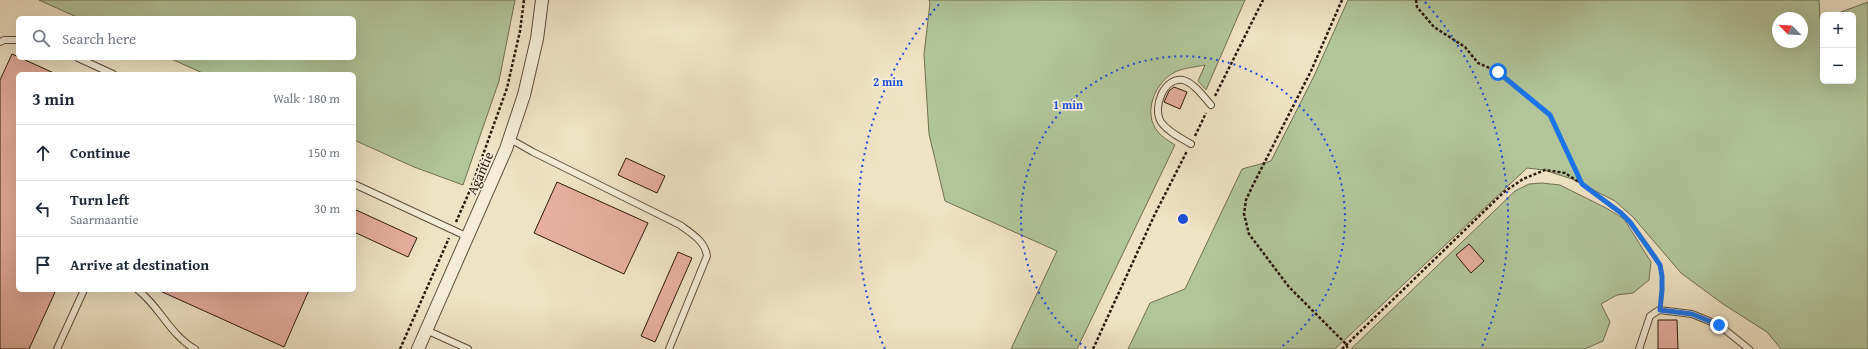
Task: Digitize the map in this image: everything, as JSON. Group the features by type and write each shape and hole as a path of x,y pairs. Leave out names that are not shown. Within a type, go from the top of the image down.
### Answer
{"street":[{"name":"Agantie","path":"418,349 510,139 524,95 537,39 542,0"}],"lane":[{"path":"0,42 4,40 16,40"},
{"path":"82,60 109,72"},
{"path":"1191,144 1170,131 1161,121 1158,107 1162,93 1168,83 1183,80 1193,85 1211,105"},
{"path":"510,139 533,152 680,225 697,237 706,248 707,256 669,349"},
{"path":"356,185 452,231 468,237"},
{"path":"57,349 83,292"},
{"path":"141,292 147,297 179,335 195,349"},
{"path":"1639,349 1650,316 1660,310 1692,314 1719,325 1750,349"},
{"path":"426,330 468,349"}],"path":[{"path":"400,349 471,188 507,88 520,31 524,0"},
{"path":"1093,349 1154,216 1264,0"},
{"path":"1342,0 1311,71 1246,200 1244,214 1249,234 1289,287 1346,344 1348,349"},
{"path":"1416,0 1417,7 1434,27 1465,47 1478,63 1498,72 1550,115 1582,184"},
{"path":"1342,349 1513,185 1532,174 1545,170 1565,174 1582,184 1621,213 1630,222 1660,265 1662,276 1660,310"}],"green space":[{"path":"39,0 515,0 499,81 463,185 414,167 356,141 356,72 200,72 174,60 356,60 356,16 75,16"},
{"path":"929,0 1245,0 1206,90 1198,81 1205,65 1175,72 1162,83 1157,90 1151,107 1153,124 1160,134 1175,145 1077,349 1011,349 1057,251 945,201 929,134 924,54 930,3"},
{"path":"1348,0 1819,0 1820,84 1856,84 1856,12 1841,12 1868,2 1868,349 1781,349 1767,332 1723,304 1681,273 1633,217 1615,201 1572,179 1544,170 1527,168 1335,349 1128,349 1150,303 1185,289 1242,169 1271,161 1314,76"},
{"path":"1542,183 1560,185 1606,208 1624,219 1651,262 1649,280 1633,293 1617,295 1601,304 1610,322 1603,341 1585,349 1351,349 1515,191 1529,184"}],"building":[{"path":"12,54 16,56 16,60 25,60 52,72 16,72 16,292 55,292 29,349 0,349 0,80"},
{"path":"1174,87 1187,92 1180,109 1164,102 1169,91"},
{"path":"626,158 665,176 657,193 618,175"},
{"path":"557,182 648,223 624,274 534,233"},
{"path":"356,210 417,238 408,257 356,233"},
{"path":"1469,244 1484,261 1471,273 1456,255"},
{"path":"678,252 692,258 655,342 641,336"},
{"path":"162,292 308,292 284,347"},
{"path":"1658,320 1677,320 1678,349 1658,349"}],"route":[{"path":"1498,72 1550,115 1582,184 1621,213 1630,222 1654,256 1660,265 1662,276 1660,310 1692,314 1719,325"}]}
